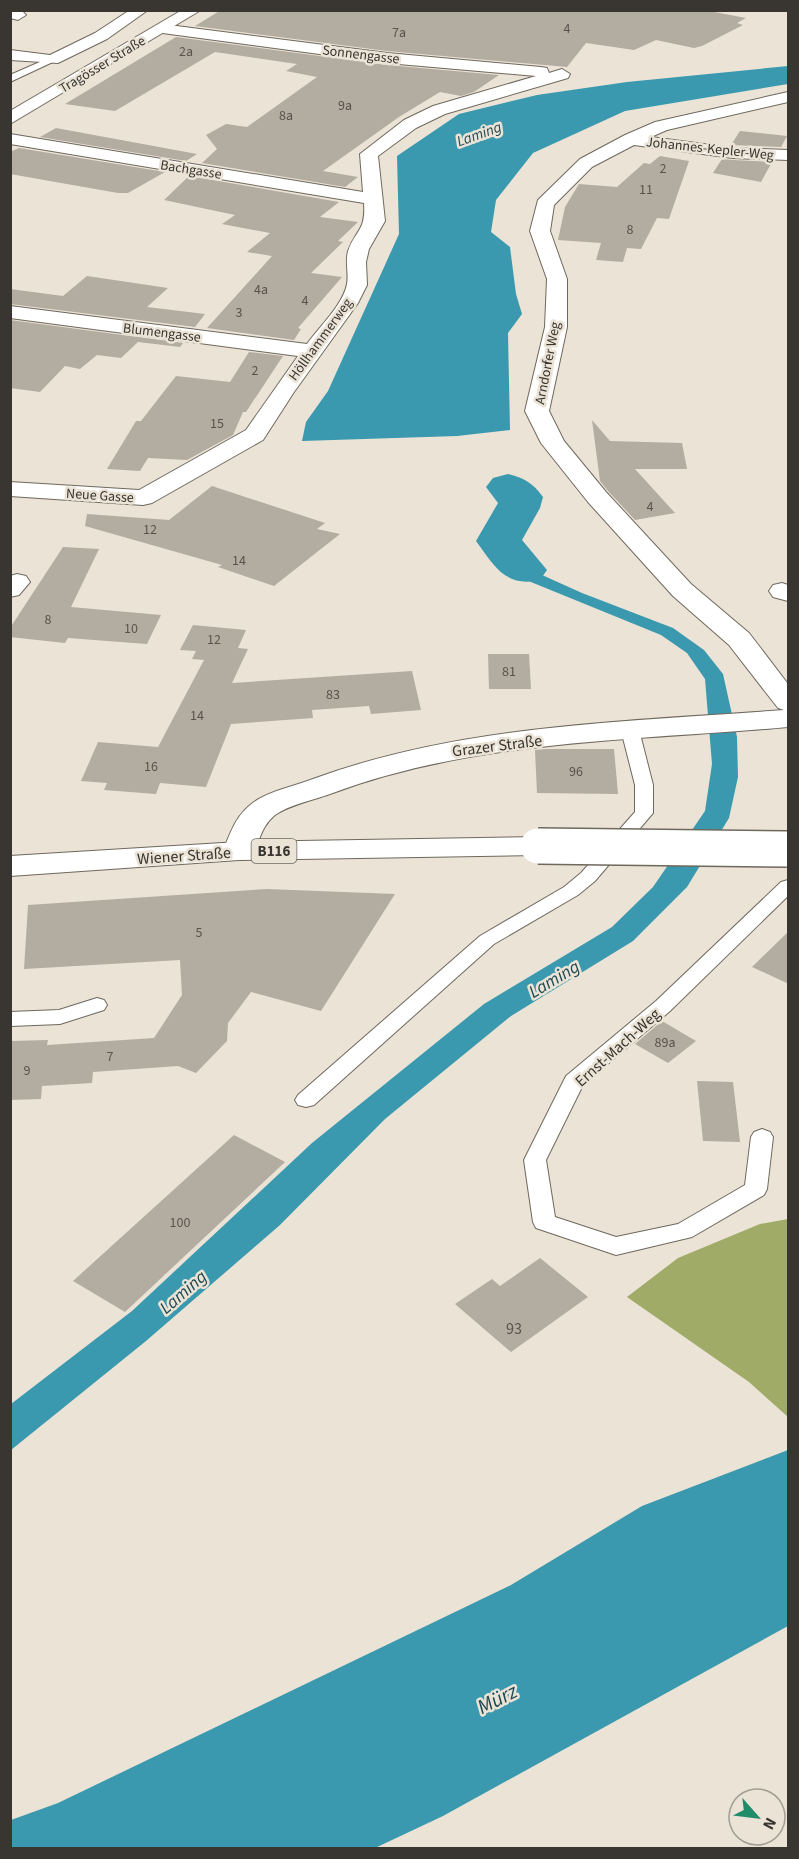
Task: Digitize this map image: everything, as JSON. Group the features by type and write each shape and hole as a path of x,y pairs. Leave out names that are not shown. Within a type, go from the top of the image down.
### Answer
{"street":[{"path":"15,56 52,60 101,36 141,10"},
{"name":"Tragösser Straße","path":"10,118 194,10"},
{"name":"Sonnengasse","path":"161,29 387,58 562,74"},
{"path":"15,56 45,42"},
{"name":"Höllhammerweg","path":"184,475 255,435 348,303 357,285 356,262 359,249 375,221 369,154 410,124 472,99 562,74"},
{"name":"Arndorfer Weg","path":"789,98 661,126 631,139 586,163 545,204 540,231 557,279 556,327 537,411 553,443 597,497 682,590 739,639 789,702"},
{"name":"Bachgasse","path":"10,139 372,199"},
{"name":"Johannes-Kepler-Weg","path":"631,139 733,153 789,155"},
{"name":"Blumengasse","path":"10,312 314,351"},
{"name":"Neue Gasse","path":"10,489 143,498 184,475"},
{"name":"Grazer Straße","path":"239,851 250,821 266,807 355,774 419,756 453,750 644,729 775,719"},
{"name":"Wiener Straße","path":"10,866 239,851 538,846 788,849"}],"lane":[{"path":"10,79 52,60"},
{"path":"306,1100 487,940 571,891 588,877 644,813 644,729"},
{"name":"Ernst-Mach-Weg","path":"762,1137 756,1190 684,1231 615,1246 544,1222 535,1160 574,1082 663,1006 789,886"},
{"path":"10,1019 60,1017 97,1005"}],"green space":[{"path":"788,1219 788,1417 749,1382 627,1297 678,1258 760,1224"}],"water":[{"path":"788,66 788,84 625,111 533,153 496,200 491,232 510,247 516,294 522,314 508,333 510,430 457,436 302,441 306,422 328,391 399,234 397,156 459,114 537,95 627,82"},
{"path":"514,503 532,507 511,530 511,542 521,559 542,575 673,628 704,650 723,674 737,737 738,777 729,818 687,887 633,941 511,1016 385,1119 280,1225 146,1341 11,1450 11,1404 132,1311 312,1143 484,1004 612,927 653,887 705,811 712,764 705,679 687,653 661,635 526,580 505,563 493,549 490,541 496,524"},
{"name":"Mürz","path":"788,1450 788,1626 443,1816 375,1848 11,1848 11,1820 58,1803 511,1585 642,1506"}],"building":[{"path":"221,10 704,10 746,18 737,23 743,25 694,48 656,40 634,50 586,43 567,67 387,51 195,26"},
{"path":"176,37 387,65 499,75 474,92 461,96 440,92 399,117 323,171 358,177 345,187 202,163 217,149 206,135 226,124 247,127 317,77 286,71 297,64 215,52 115,111 65,104"},
{"path":"56,128 197,154 186,161 40,137"},
{"path":"740,131 787,136 781,147 731,145"},
{"path":"19,148 165,172 128,193 118,193 10,174 10,152"},
{"path":"660,156 689,161 669,219 657,218 641,249 627,248 623,262 596,260 601,243 558,240 565,207 579,184 617,187 644,163 650,164"},
{"path":"722,159 772,162 761,182 713,173"},
{"path":"189,176 339,202 320,217 358,222 338,241 343,242 311,273 342,277 298,328 301,329 294,340 207,328 272,256 247,252 270,233 222,224 235,215 164,200"},
{"path":"87,276 168,288 147,307 205,314 195,327 10,304 10,289 63,296"},
{"path":"10,320 183,343 180,347 138,342 121,358 97,355 80,369 65,366 40,392 10,388"},
{"path":"249,352 283,356 246,412 243,412 233,435 187,460 148,458 140,471 107,469 136,421 141,421 176,376 230,382"},
{"path":"592,420 610,441 682,443 687,469 635,469 675,513 635,520 608,491 600,481"},
{"path":"212,486 325,523 317,529 340,534 274,586 218,567 222,565 85,526 87,514 169,520"},
{"path":"63,547 99,549 71,607 161,615 147,644 68,638 65,643 10,637 10,628"},
{"path":"193,625 246,630 238,648 248,649 232,683 412,671 421,710 371,714 369,706 312,710 313,718 231,724 206,787 160,783 156,794 104,790 107,783 81,781 98,742 158,747 204,660 192,659 196,651 180,650"},
{"path":"488,654 529,654 531,689 489,689"},
{"path":"614,749 618,794 537,793 535,750"},
{"path":"267,889 395,894 321,1011 251,992 228,1023 227,1041 196,1073 178,1066 93,1072 92,1083 42,1086 41,1099 10,1100 10,1041 48,1040 47,1045 154,1038 182,995 180,960 24,969 28,905"},
{"path":"789,931 789,984 752,967"},
{"path":"662,1021 696,1041 668,1063 635,1044"},
{"path":"697,1081 733,1082 740,1142 703,1141"},
{"path":"234,1135 285,1162 125,1312 73,1281"},
{"path":"540,1258 588,1297 511,1352 455,1304 492,1279 500,1286"}],"waterway":[{"name":"Laming","path":"508,487 521,497 499,541 524,570"}]}
